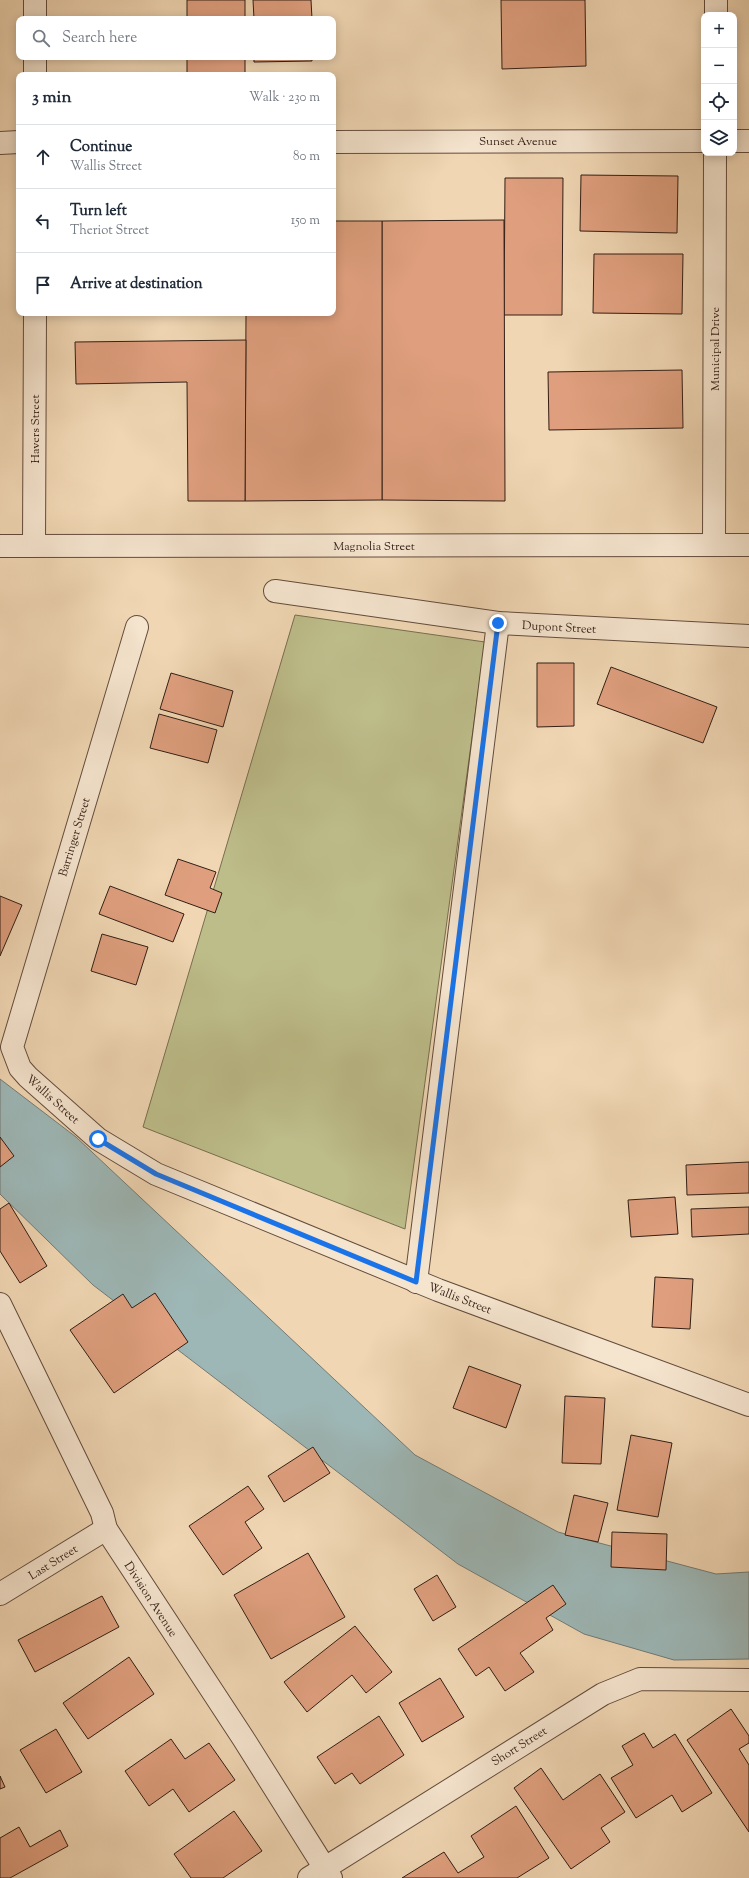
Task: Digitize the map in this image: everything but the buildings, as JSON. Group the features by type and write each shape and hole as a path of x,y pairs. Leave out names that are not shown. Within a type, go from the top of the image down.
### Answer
{"street":[{"path":"35,0 35,16"},
{"path":"716,0 716,12"},
{"path":"35,60 35,72"},
{"name":"Sunset Avenue","path":"336,142 701,141"},
{"path":"737,141 749,141"},
{"path":"0,143 16,142"},
{"name":"Municipal Drive","path":"714,545 716,156"},
{"name":"Havers Street","path":"34,546 35,316"},
{"name":"Magnolia Street","path":"0,546 749,545"},
{"name":"Dupont Street","path":"275,591 498,623 749,636"},
{"path":"416,1282 498,623"},
{"name":"Barringer Street","path":"12,1046 137,627"},
{"name":"Wallis Street","path":"12,1046 20,1068 28,1077 98,1139 156,1174 416,1282 749,1405"},
{"name":"Division Avenue","path":"0,1304 102,1513 106,1529 243,1738 321,1875"},
{"name":"Last Street","path":"0,1594 106,1529"},
{"name":"Short Street","path":"321,1875 603,1694 640,1679 749,1680"}],"green space":[{"path":"295,615 485,642 405,1229 143,1127"}],"water":[{"path":"0,1079 76,1137 415,1455 558,1532 716,1574 749,1572 749,1659 674,1660 584,1634 458,1564 93,1285 0,1194"}],"route":[{"path":"98,1139 156,1174 416,1282 498,623"}]}
